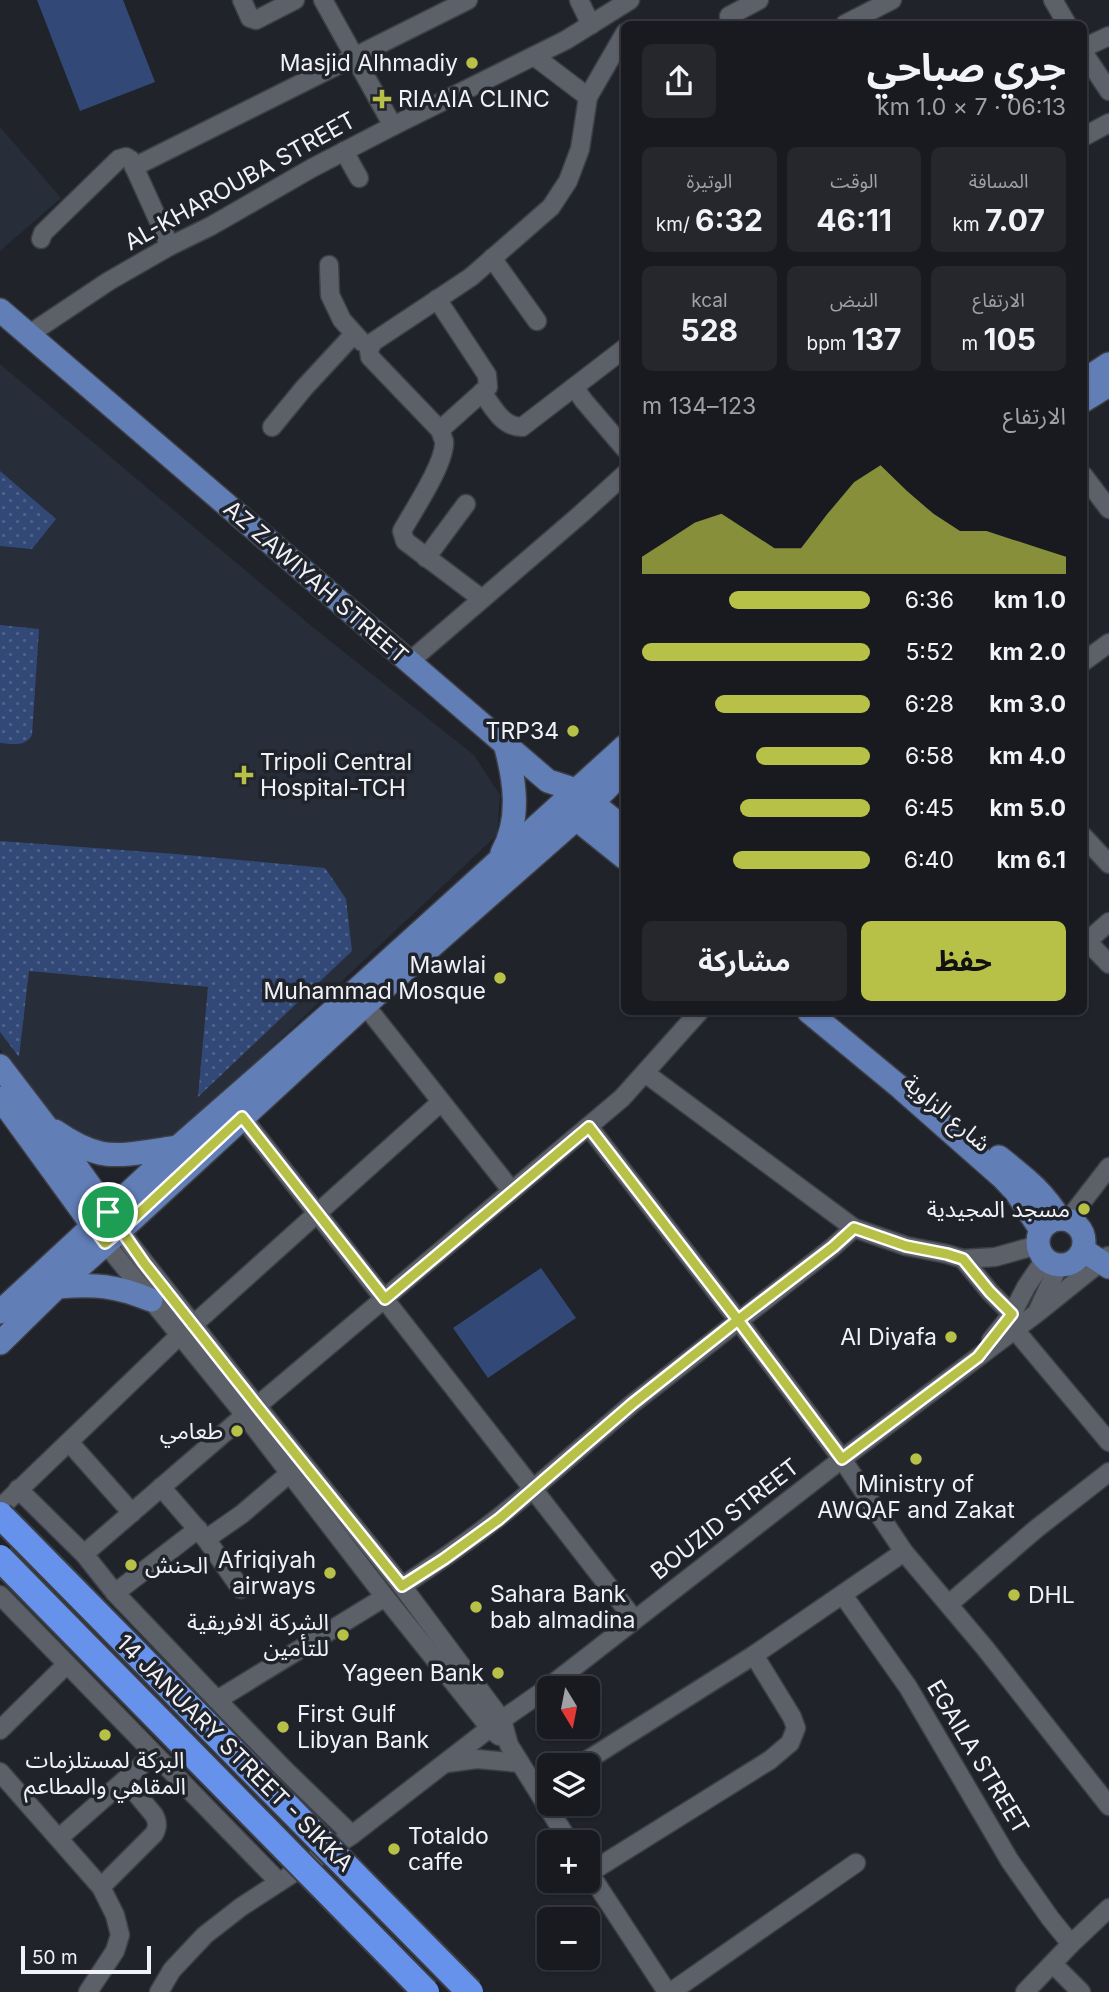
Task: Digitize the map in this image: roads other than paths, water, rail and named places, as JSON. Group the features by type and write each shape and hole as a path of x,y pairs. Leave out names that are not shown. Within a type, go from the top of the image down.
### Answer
{"highway":[{"name":"14 JANUARY STREET - SIKKA","path":"0,1515 470,1992"},
{"name":"14 JANUARY STREET - SIKKA","path":"0,1558 426,1992"}],"main road":[{"name":"AZ ZAWIYAH STREET","path":"0,310 576,804"},
{"path":"1087,378 1109,364"},
{"path":"1087,399 1109,385"},
{"path":"493,864 509,841 513,827 514,796 505,744"},
{"path":"0,1312 242,1117 365,1005 576,804 621,751"},
{"path":"0,1343 57,1287 178,1147 331,1013 493,864 621,773"},
{"path":"576,804 621,827"},
{"path":"576,804 621,854"},
{"path":"813,1015 1002,1177 1052,1240 1074,1262 1099,1253 1079,1227 1052,1240"},
{"name":"شارع الزاوية","path":"833,1015 1048,1199 1052,1240"},
{"path":"0,1066 44,1124 107,1228"},
{"path":"0,1098 107,1228"},
{"path":"44,1124 74,1143 101,1154 134,1154 178,1147"},
{"path":"57,1287 89,1284 108,1286 151,1300"}],"street":[{"path":"242,0 252,20 295,0"},
{"path":"323,0 393,126"},
{"path":"134,167 468,0"},
{"path":"579,0 591,25"},
{"name":"AL-KHAROUBA STREET","path":"28,335 109,281 170,246 344,151 534,57 629,0"},
{"path":"718,0 732,20 759,0"},
{"path":"851,21 892,0"},
{"path":"1053,0 1065,21"},
{"path":"613,12 621,24"},
{"path":"1087,48 1109,36"},
{"path":"482,599 405,541 402,531 437,467 444,443 440,430 370,357 369,350 373,342 471,277 551,207 568,181 580,149 588,97 621,37"},
{"path":"1087,56 1109,90"},
{"path":"534,57 588,97"},
{"path":"1087,135 1109,123"},
{"path":"344,151 359,178"},
{"path":"41,239 43,233 118,159 126,157 131,160 170,246"},
{"path":"492,258 537,321"},
{"path":"328,265 330,295 342,320 369,350"},
{"path":"437,299 487,375 488,387 440,430"},
{"path":"272,427 354,334"},
{"path":"482,392 506,423 522,427 621,351"},
{"path":"574,387 621,444"},
{"path":"409,662 621,478"},
{"path":"1087,480 1109,509"},
{"path":"426,558 466,504"},
{"path":"1087,659 1109,643"},
{"path":"1087,840 1109,864"},
{"path":"1087,941 1109,922"},
{"path":"1087,945 1109,964"},
{"path":"365,1005 512,1191"},
{"path":"84,1554 622,1098 696,1015"},
{"path":"645,1073 854,1228 906,1246 963,1259 995,1257 1052,1240"},
{"path":"0,1508 187,1330 441,1102"},
{"path":"242,1117 635,1619"},
{"path":"589,1127 842,1459 904,1552 949,1604 1109,1806"},
{"path":"1013,1322 1026,1287 1052,1240 1109,1167"},
{"path":"107,1228 151,1300 187,1330"},
{"path":"107,1228 130,1244 187,1330 251,1411 402,1586 520,1763 537,1781"},
{"path":"402,1586 499,1519 632,1404 854,1228"},
{"path":"1037,1313 1052,1240"},
{"name":"BOUZID STREET","path":"159,1992 172,1970 205,1935 241,1907 352,1835 496,1724 546,1689 978,1357 1013,1322 1037,1313 1099,1253"},
{"path":"963,1259 1109,1442"},
{"path":"251,1411 290,1474 385,1597 496,1724"},
{"path":"69,1442 132,1513"},
{"path":"949,1604 1036,1529 1109,1472"},
{"path":"115,1593 202,1534 242,1514 290,1474"},
{"path":"161,1487 202,1534 241,1588"},
{"path":"18,1489 84,1554 115,1593 217,1700 352,1835"},
{"path":"599,1753 754,1655 904,1552"},
{"path":"0,1595 279,1882"},
{"name":"EGAILA STREET","path":"843,1595 908,1688 1010,1861 1071,1944"},
{"path":"217,1700 385,1597"},
{"path":"600,1865 770,1760 790,1743 796,1728 792,1717 754,1655"},
{"path":"0,1730 66,1665"},
{"path":"59,1838 153,1755"},
{"path":"444,1764 477,1759 520,1763"},
{"path":"0,1772 100,1887 115,1915 120,1935 115,1951 88,1992"},
{"path":"100,1887 157,1828 154,1815 125,1780"},
{"path":"600,1888 669,1992 856,1863"},
{"path":"1025,1992 1109,1908"},
{"path":"1053,1964 1080,1992"}],"place":[{"name":"Masjid Alhmadiy","path":"472,63"},
{"name":"RIAAIA CLINC","path":"382,99"},
{"name":"TRP34","path":"573,731"},
{"name":"Tripoli Central Hospital-TCH","path":"244,775"},
{"name":"Mawlai Muhammad Mosque","path":"500,978"},
{"name":"مسجد المجيدية","path":"1084,1209"},
{"name":"Al Diyafa","path":"951,1337"},
{"name":"طعامي","path":"237,1431"},
{"name":"Ministry of AWQAF and Zakat","path":"916,1459"},
{"name":"الحنش","path":"131,1565"},
{"name":"Afriqiyah airways","path":"330,1573"},
{"name":"DHL","path":"1014,1595"},
{"name":"Sahara Bank bab almadina","path":"476,1607"},
{"name":"الشركة الافريقية للتأمين","path":"343,1635"},
{"name":"Yageen Bank","path":"498,1673"},
{"name":"First Gulf Libyan Bank","path":"283,1727"},
{"name":"البركة لمستلزمات المقاهي والمطاعم","path":"105,1735"},
{"name":"Totaldo caffe","path":"394,1849"}]}
